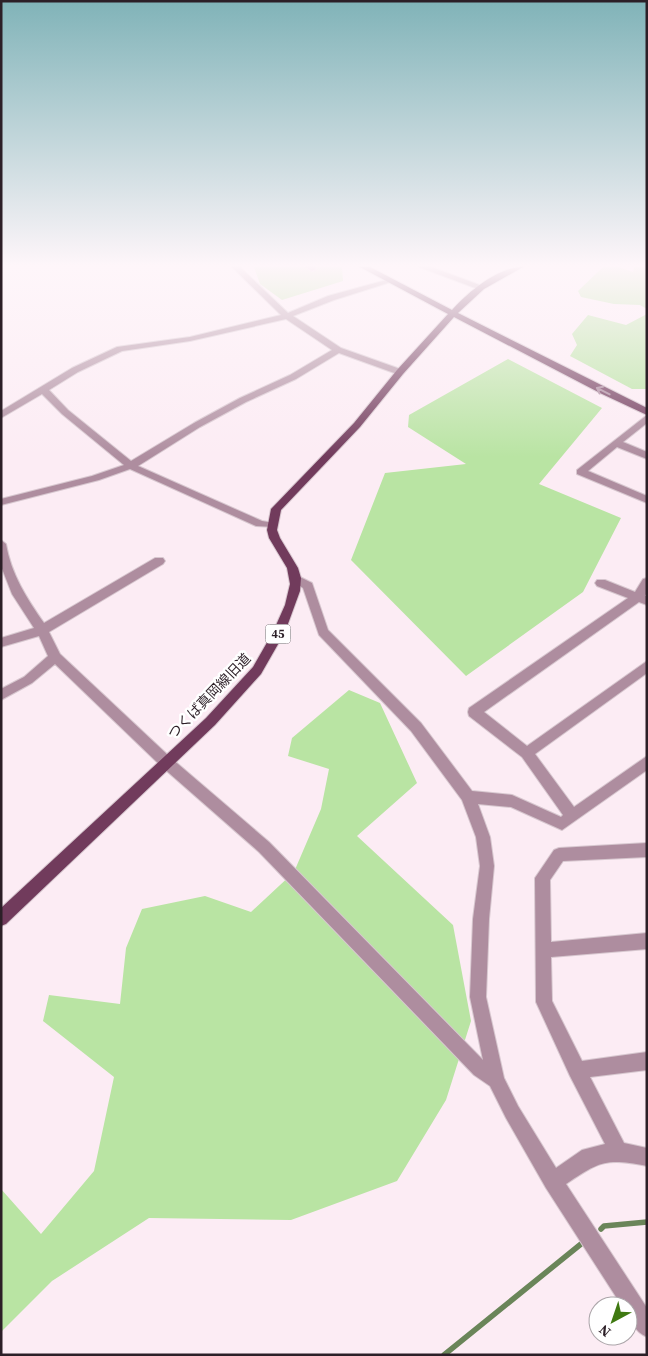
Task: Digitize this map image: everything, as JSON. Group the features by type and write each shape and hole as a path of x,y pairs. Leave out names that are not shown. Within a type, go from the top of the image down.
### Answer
{"main road":[{"path":"296,578 293,569 274,539 270,525 276,509 289,493 357,425 400,372 438,330"},
{"path":"492,330 647,412"},
{"path":"496,330 647,403"},
{"name":"つくば真岡線旧道","path":"1,919 218,712 253,675 267,656 295,588 296,578"}],"street":[{"path":"1,415 82,366 120,349 190,339 227,330"},
{"path":"308,330 338,350 400,372"},
{"path":"1,502 95,478 130,466 197,425 243,400 293,377 338,350"},
{"path":"43,389 65,412 130,466 227,507 260,524 270,525"},
{"path":"647,418 581,472 647,500"},
{"path":"616,443 647,456"},
{"path":"1,544 3,558 18,594 42,630 55,657 166,762 264,847 473,1062 496,1080"},
{"path":"1,643 42,630 159,561"},
{"path":"296,578 308,586 323,632 351,664 416,727 450,768 468,797 483,837 487,866 481,919 478,997 496,1080 512,1112 553,1181 647,1327"},
{"path":"572,816 528,753 474,712 642,599 647,582"},
{"path":"601,583 642,599"},
{"path":"1,695 28,680 55,657"},
{"path":"528,753 647,666"},
{"path":"468,797 512,801 562,824 647,762"},
{"path":"618,1151 576,1070 544,1002 542,878 559,855 647,850"},
{"path":"544,950 647,941"},
{"path":"576,1070 647,1060"},
{"path":"553,1181 589,1157 618,1151 647,1156"}],"green space":[{"path":"575,330 647,330 647,389 632,389 570,356 577,345 572,334"},
{"path":"508,359 602,408 539,484 621,518 583,592 466,676 351,560 385,473 466,464 408,427 409,415"},
{"path":"349,690 380,703 417,783 357,836 453,925 471,1021 446,1100 397,1181 291,1220 149,1218 52,1281 1,1332 1,1189 41,1234 94,1171 114,1077 43,1021 49,995 120,1004 126,948 142,909 205,896 251,912 294,872 321,809 329,769 288,756 292,738"}],"waterway":[{"path":"601,1229 604,1226 647,1222"},
{"path":"444,1355 581,1244"}]}
